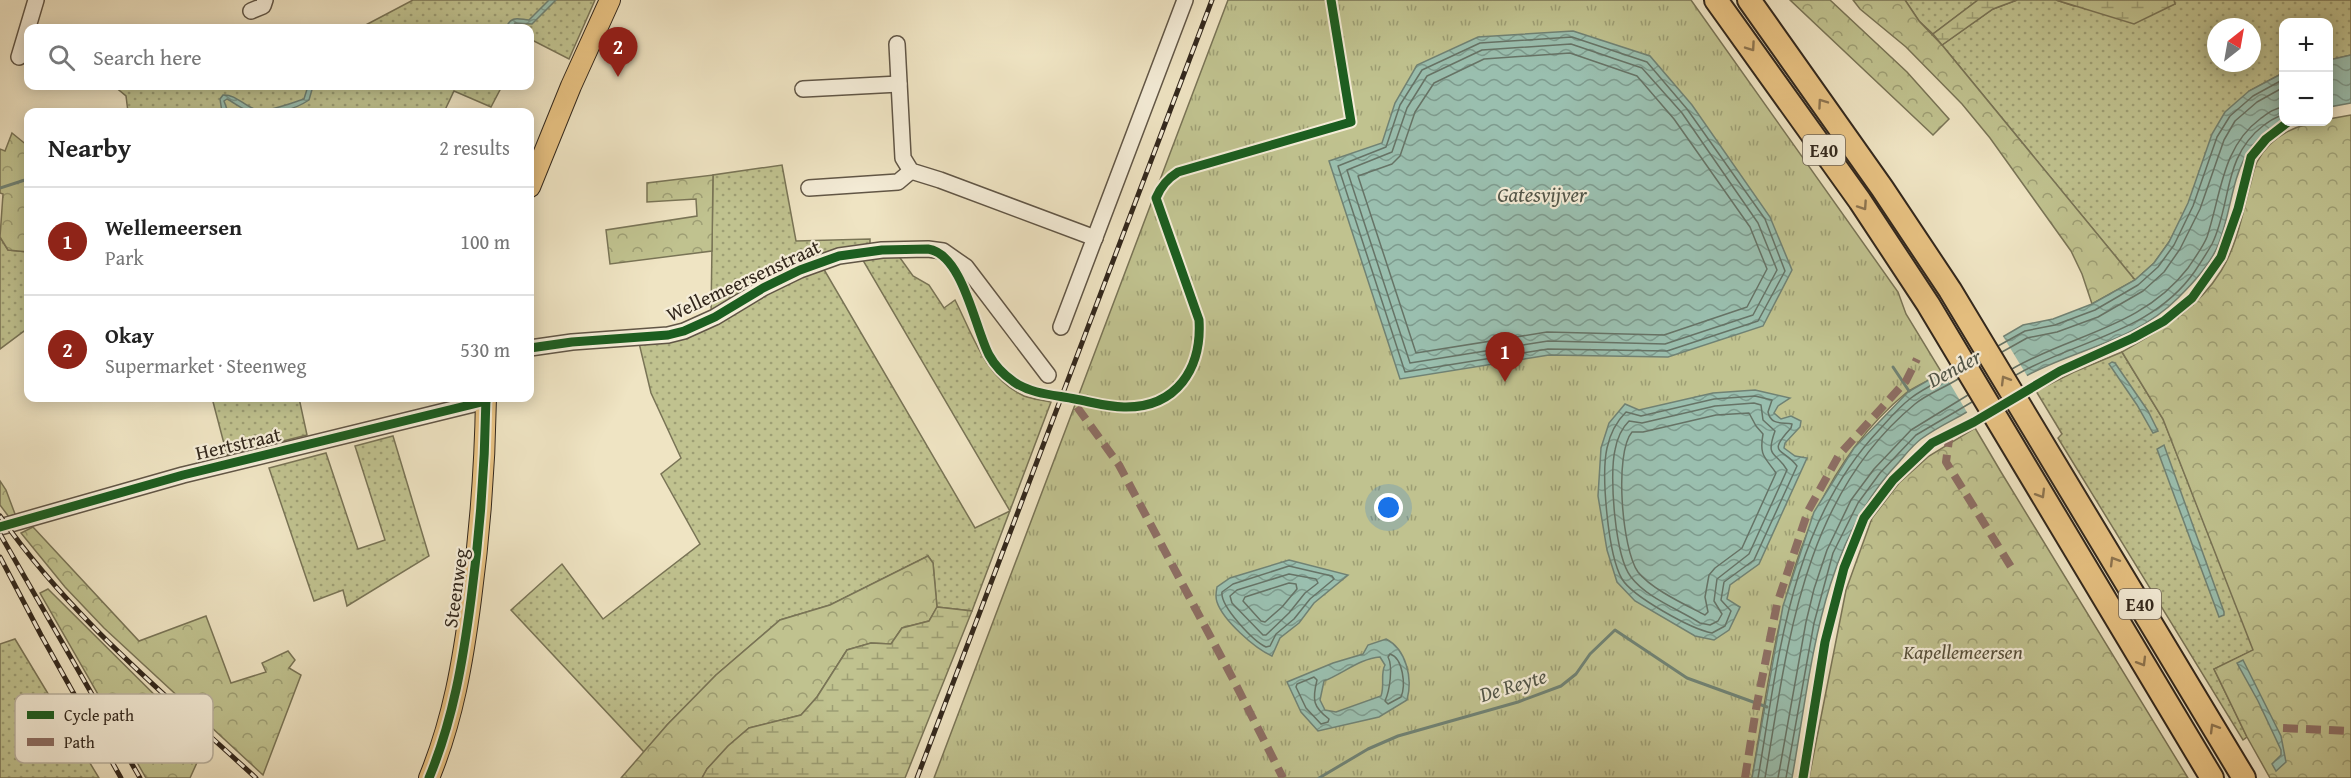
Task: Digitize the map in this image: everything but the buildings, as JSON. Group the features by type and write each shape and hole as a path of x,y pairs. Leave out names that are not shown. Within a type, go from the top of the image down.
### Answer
{"highway":[{"name":"E40","path":"1716,0 1860,201 1928,304 2212,778"},
{"name":"E40","path":"1749,0 1882,188 1950,290 2244,778"}],"main road":[{"path":"534,177 571,86 610,0"},
{"name":"Steenweg","path":"429,778 453,711 468,626 480,535 486,402"}],"street":[{"path":"30,24 36,0"},
{"path":"251,11 263,6 265,0"},
{"path":"1061,327 1185,0"},
{"path":"18,57 24,40"},
{"path":"897,44 903,158 911,171 1095,238"},
{"path":"803,89 899,84"},
{"path":"809,188 898,182 911,171"},
{"name":"Wellemeersenstraat","path":"534,347 572,342 668,335 684,331 716,317 763,288 800,270 839,256 882,250 928,249 944,250 966,267 1048,375"},
{"name":"Hertstraat","path":"0,527 183,475 474,402"}],"green space":[{"path":"413,0 595,0 569,59 534,41 534,24 368,24"},
{"path":"1228,0 1691,0 1898,292 1906,314 1942,373 1906,393 1867,432 1836,474 1812,521 1794,569 1780,620 1752,778 934,778"},
{"path":"1790,0 1830,0 1907,72 1949,119 1933,135"},
{"path":"1853,0 1905,0 1919,21 1942,45 2135,280 2092,304 2071,251 1990,138 1962,104 1906,47 1860,9"},
{"path":"1905,0 1978,0 1933,34 1919,21"},
{"path":"1978,0 2017,0 1993,9 1942,45 1933,34"},
{"path":"2017,0 2056,0 2074,6 2175,4 2174,0 2351,0 2351,55 2333,59 2333,18 2279,18 2279,75 2249,91 2169,242 2154,263 2135,280 1942,45 1993,9"},
{"path":"2056,0 2174,0 2175,4 2134,24"},
{"path":"119,90 500,90 491,107 454,91 446,108 128,108 126,96"},
{"path":"2351,115 2351,778 2270,778 2214,669 2253,650 2163,419 2122,352 2177,318 2201,297 2221,271 2238,231 2256,165 2270,144 2278,137 2302,126 2333,126 2333,118"},
{"path":"12,133 24,143 24,252 8,250 0,237 3,194 0,193 0,149 5,151"},
{"path":"782,165 796,241 870,239 870,245 711,316 713,175"},
{"path":"713,175 712,251 610,264 606,230 697,216 696,199 647,202 647,183"},
{"path":"0,237 8,250 24,252 24,331 0,349"},
{"path":"898,255 913,276 929,285 944,308 955,300 974,341 999,378 1024,396 1051,402 1010,511 861,257"},
{"path":"822,266 975,528 1010,511 972,611 937,607 933,563 928,556 830,605 780,620 716,675 644,752 511,610 562,564 603,619 700,544 661,474 681,458 651,393 639,343 754,298"},
{"path":"2122,352 2163,419 2254,650 2214,669 2247,737 2243,740 2058,438 2062,434 2036,391"},
{"path":"213,402 300,402 307,435 227,455"},
{"name":"Kapellemeersen","path":"1975,428 2188,778 1809,778 1846,590 1872,518 1899,483 1929,456"},
{"path":"393,436 429,556 347,606 343,590 314,601 269,468 326,453 358,549 385,540 355,446"},
{"path":"0,481 15,514 9,517 0,505"},
{"path":"33,527 139,641 206,616 231,683 266,672 262,663 288,651 295,660 289,668 301,675 263,775 213,729 213,694 175,694 104,628 65,587 21,533"},
{"path":"928,556 933,563 937,607 929,621 902,628 891,644 871,643 847,650 817,697 801,715 749,728 728,746 702,778 621,778 667,725 716,675 780,620 830,605"},
{"path":"48,589 154,694 98,694 40,593"},
{"path":"937,607 972,611 905,778 702,778 728,746 749,728 801,715 817,697 847,650 871,643 891,644 902,628 929,621"},
{"path":"15,639 48,694 15,694 15,763 90,763 99,778 0,778 0,644"},
{"path":"137,763 197,763 190,778 146,778"}],"water":[{"path":"549,0 556,0 532,24 508,24 513,19 529,20"},
{"name":"Gatesvijver","path":"1573,31 1650,56 1692,105 1770,217 1792,270 1763,326 1668,357 1549,355 1400,379 1329,161 1382,143 1395,103 1417,65 1478,37"},
{"path":"2351,55 2351,103 2333,106 2333,59"},
{"name":"Dender","path":"2279,75 2279,123 2253,145 2244,159 2216,251 2184,292 2161,313 2143,325 2026,376 1930,433 1918,441 1872,495 1851,531 1835,570 1823,610 1792,778 1752,778 1783,606 1814,512 1854,448 1908,392 2023,325 2053,319 2092,304 2135,280 2154,263 2169,242 2188,203 2212,134 2225,112 2249,91"},
{"path":"307,90 312,90 309,100 303,104 292,108 276,108 281,107 304,99"},
{"path":"223,95 232,96 252,108 241,108 227,99 224,101 227,108 221,108 220,99"},
{"path":"2115,363 2148,411 2158,431 2153,433 2109,364"},
{"path":"1755,390 1790,398 1778,406 1774,413 1781,419 1791,416 1801,421 1800,427 1785,443 1784,448 1795,456 1807,458 1759,564 1730,585 1727,599 1740,607 1729,630 1714,640 1695,636 1635,601 1617,582 1607,550 1598,496 1601,448 1609,423 1625,404 1639,410 1713,393"},
{"path":"2164,445 2224,612 2224,615 2219,617 2157,449"},
{"path":"1289,560 1348,575 1314,603 1299,623 1280,638 1272,656 1248,640 1232,625 1216,600 1217,587 1230,578"},
{"path":"1386,639 1399,650 1408,674 1407,700 1379,717 1318,731 1301,712 1287,682 1333,663 1363,654 1368,645","holes":["1380,657 1385,665 1381,696 1336,712 1325,710 1320,700 1324,681 1373,658"]},
{"path":"2243,660 2281,736 2286,762 2276,771 2272,764 2281,755 2281,750 2237,663"}],"pier":[{"path":"2001,333 2029,379 1968,414 1942,370"}],"waterway":[{"path":"0,188 24,180"},
{"path":"1893,367 1909,391"},
{"name":"De Reyte","path":"1319,778 1368,749 1398,736 1518,702 1561,686 1576,674 1590,654 1615,630 1687,678 1767,707"}],"railway":[{"path":"917,778 1212,0"},
{"path":"0,516 57,588 120,654 164,694"},
{"path":"0,534 92,694"},
{"path":"0,557 74,694"},
{"path":"213,739 256,778"},
{"path":"113,763 121,778"},
{"path":"131,763 140,778"}],"marked path":[{"path":"1745,778 1777,604 1808,511 1839,455 1906,381 1917,359"},
{"path":"1077,407 1119,465 1283,778"},
{"path":"1950,432 1946,462 2013,570"},
{"path":"2283,728 2351,731"}],"cycle path":[{"path":"534,347 572,342 668,335 684,331 715,317 763,288 800,270 839,256 882,250 928,249 940,254 950,264 966,294 989,355 1000,370 1014,382 1035,392 1112,406 1143,406 1158,401 1172,393 1191,369 1199,338 1199,320 1156,198 1165,183 1178,172 1351,122 1331,0"},
{"path":"1803,778 1825,642 1844,568 1864,518 1893,480 1932,443 1974,422 2060,371 2133,338 2164,321 2192,298 2221,257 2238,209 2251,157 2266,139 2283,126"},
{"path":"0,527 183,475 482,402"},
{"path":"429,778 451,712 468,622 482,498 486,402"}],"place":[{"name":"Okay","path":"618,77"},
{"name":"Wellemeersen","path":"1505,382"}]}
